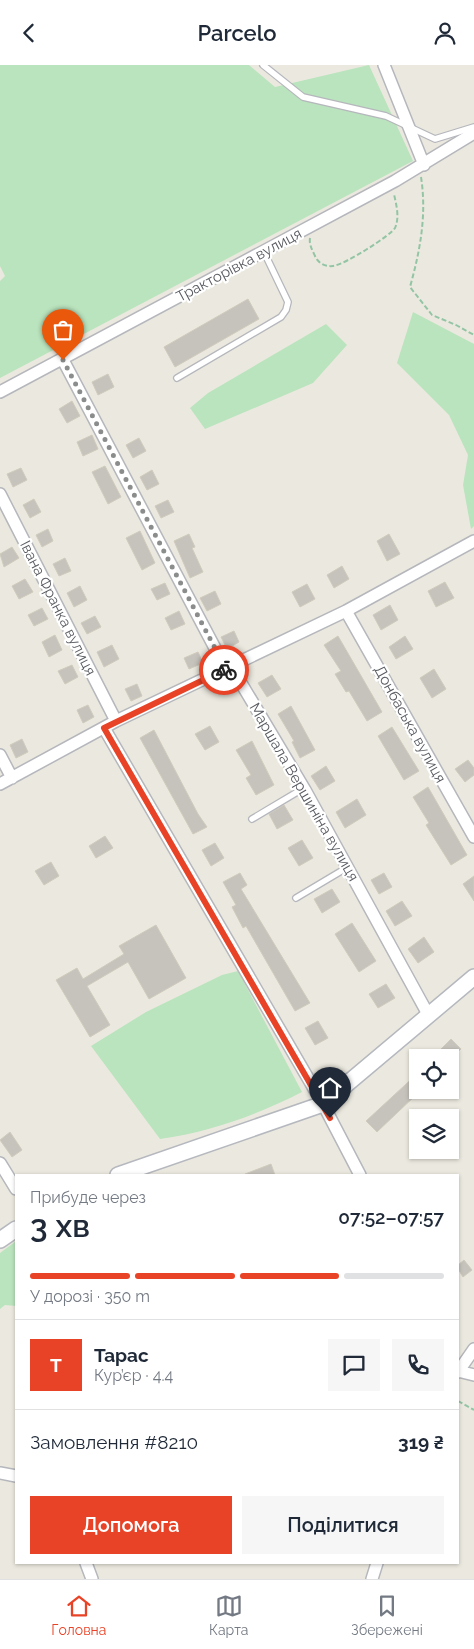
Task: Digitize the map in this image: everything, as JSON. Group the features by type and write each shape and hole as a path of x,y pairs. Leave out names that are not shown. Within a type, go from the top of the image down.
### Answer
{"main road":[{"path":"121,1174 323,1104 429,1017 474,977"},
{"path":"0,1240 15,1230"}],"street":[{"path":"384,65 410,127 422,166"},
{"name":"Тракторівка вулиця","path":"0,392 395,181 474,133"},
{"name":"Маршала Вершиніна вулиця","path":"63,360 226,669 235,673 304,788 429,1017"},
{"name":"Івана Франка вулиця","path":"0,494 116,721"},
{"path":"0,784 116,721 346,611 474,541"},
{"name":"Донбаська вулиця","path":"346,611 474,837"},
{"path":"104,728 323,1104 359,1174"},
{"path":"0,755 12,778"},
{"path":"0,1163 15,1187"},
{"path":"459,1370 474,1349"},
{"path":"459,1371 474,1375"},
{"path":"0,1473 15,1477"},
{"path":"86,1564 92,1579"},
{"path":"372,1579 377,1564"}],"lane":[{"path":"263,65 303,97 386,116 436,139 474,127"},
{"path":"176,378 281,317 286,310 288,303 264,252"},
{"path":"252,819 304,788"},
{"path":"296,898 348,867"}],"path":[{"path":"422,166 424,196 422,232 410,287 432,315 474,335"},
{"path":"313,225 310,245 317,261 324,265 332,266 343,263 394,229 398,219 395,181"},
{"path":"459,1402 474,1410"}],"green space":[{"path":"0,65 249,65 275,87 369,65 413,161 0,378 0,281 5,276 0,266"},
{"path":"413,312 474,344 474,526 471,529 463,485 468,455 449,415 397,363"},
{"path":"326,324 347,345 313,383 205,429 190,408 208,393"},
{"path":"238,971 302,1092 268,1108 215,1127 160,1139 91,1046 146,1012 222,975"},
{"path":"15,1242 15,1306 5,1305 0,1309 0,1253"}],"building":[{"path":"248,299 259,319 175,367 164,347"},
{"path":"108,374 114,387 98,395 92,382"},
{"path":"72,401 80,416 67,423 59,409"},
{"path":"92,435 98,449 83,456 77,442"},
{"path":"139,438 146,451 133,458 126,445"},
{"path":"105,466 121,497 108,504 92,472"},
{"path":"21,468 27,480 13,487 7,474"},
{"path":"152,470 159,484 147,490 140,477"},
{"path":"34,499 41,512 30,518 23,505"},
{"path":"168,500 174,512 161,518 155,506"},
{"path":"48,529 53,541 42,547 36,535"},
{"path":"140,531 155,563 142,570 126,538"},
{"path":"189,534 195,547 192,548 203,572 190,578 174,541"},
{"path":"389,534 400,554 387,561 377,541"},
{"path":"12,547 19,558 4,567 0,554"},
{"path":"65,558 71,571 59,576 53,564"},
{"path":"342,566 349,579 334,588 327,575"},
{"path":"25,579 33,592 19,599 12,586"},
{"path":"445,582 454,598 436,607 428,591"},
{"path":"165,583 170,594 157,600 151,589"},
{"path":"307,584 315,599 300,607 292,592"},
{"path":"80,586 87,600 74,607 67,593"},
{"path":"215,591 221,604 207,611 200,598"},
{"path":"390,605 398,620 381,630 373,615"},
{"path":"42,608 48,619 34,626 28,615"},
{"path":"179,611 185,624 171,630 165,618"},
{"path":"95,616 101,627 87,634 81,623"},
{"path":"234,631 239,642 227,649 221,637"},
{"path":"55,635 62,650 49,657 42,642"},
{"path":"338,636 382,712 367,721 349,691 346,692 335,674 341,671 324,645"},
{"path":"405,636 413,649 396,659 389,647"},
{"path":"112,645 119,659 104,667 97,652"},
{"path":"198,652 203,663 189,669 184,658"},
{"path":"72,665 78,677 65,684 58,671"},
{"path":"434,669 446,689 432,698 420,678"},
{"path":"272,675 281,689 267,697 258,683"},
{"path":"137,684 142,696 131,701 125,689"},
{"path":"88,705 94,717 83,723 77,710"},
{"path":"291,706 315,750 300,758 292,742 294,741 278,714"},
{"path":"210,726 219,742 205,750 195,734"},
{"path":"392,727 419,771 404,780 378,736"},
{"path":"154,730 198,814 207,827 193,834 140,738"},
{"path":"22,739 28,752 16,758 10,745"},
{"path":"252,741 274,785 256,795 246,778 251,775 236,750"},
{"path":"468,760 474,768 474,775 465,782 455,769"},
{"path":"326,766 335,781 320,790 311,776"},
{"path":"428,787 467,855 451,865 426,825 429,823 413,797"},
{"path":"357,799 366,815 345,828 336,812"},
{"path":"284,805 293,820 277,829 269,814"},
{"path":"105,836 113,848 96,858 89,846"},
{"path":"302,840 313,858 299,866 288,848"},
{"path":"215,843 224,858 211,866 202,850"},
{"path":"51,862 59,876 44,885 35,871"},
{"path":"240,873 247,885 241,889 310,1003 295,1011 246,926 243,928 232,907 236,905 223,882"},
{"path":"384,873 392,887 379,894 371,880"},
{"path":"474,876 474,901 463,884"},
{"path":"332,889 340,902 322,913 314,899"},
{"path":"402,901 412,916 395,926 386,911"},
{"path":"352,923 376,961 359,972 335,934"},
{"path":"156,925 186,978 149,999 128,962 87,986 110,1025 90,1037 56,980 77,968 83,979 124,954 119,946"},
{"path":"424,937 434,952 418,963 408,949"},
{"path":"386,984 395,998 378,1008 369,994"},
{"path":"318,1021 328,1038 315,1045 305,1028"},
{"path":"451,1039 461,1049 459,1051 459,1049 441,1049"},
{"path":"409,1081 409,1099 412,1099 377,1132 366,1121"},
{"path":"10,1132 22,1150 12,1157 0,1140"},
{"path":"271,1164 275,1174 245,1174"},
{"path":"464,1260 472,1270 463,1277 459,1271 459,1264"}],"way so far":[{"path":"63,360 226,669 224,670"}],"route":[{"path":"224,670 104,728 330,1118"}]}
